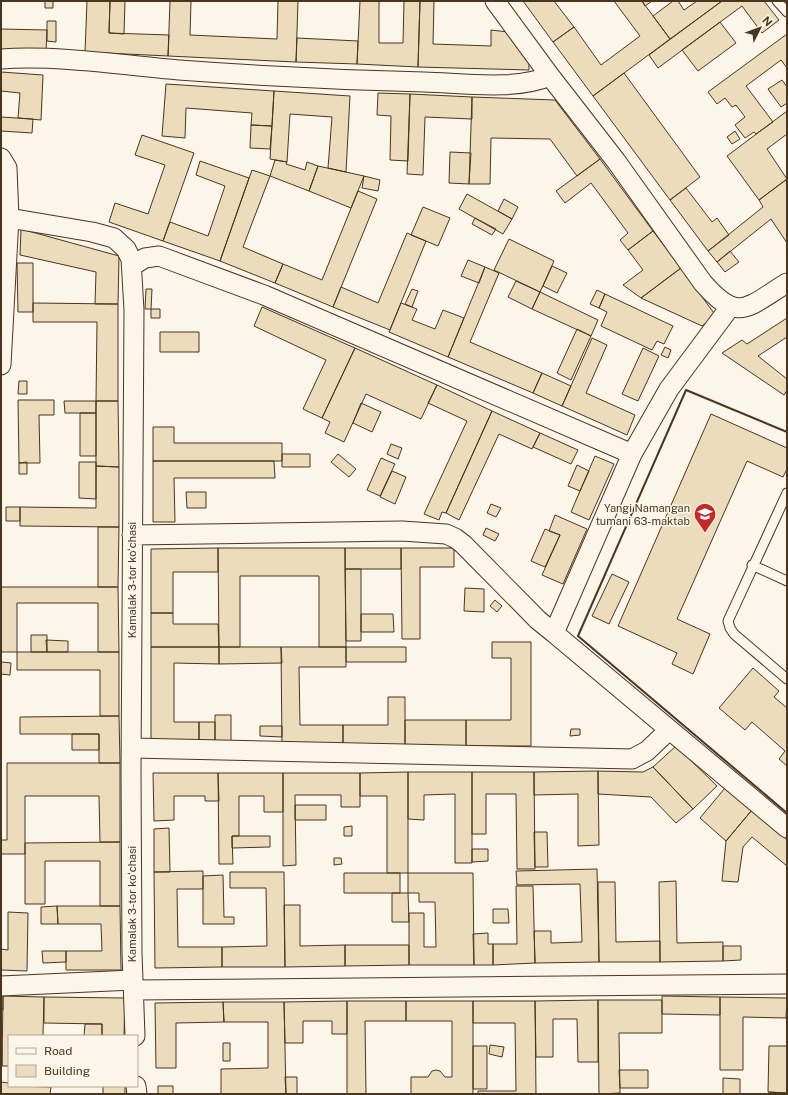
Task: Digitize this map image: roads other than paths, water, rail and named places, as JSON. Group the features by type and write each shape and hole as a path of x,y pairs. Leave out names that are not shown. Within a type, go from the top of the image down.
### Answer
{"street":[{"path":"496,1 550,76 616,161 703,283 718,299 730,307 740,309 752,304 787,283"},
{"path":"1,59 54,60 183,70 377,81 500,84 538,81 550,76"},
{"path":"1,158 7,168 9,218 1,365"},
{"name":"Kamalak 3-tor koʻchasi","path":"9,218 92,232 114,238 126,249 131,259 134,310 131,748 135,1035"},
{"path":"132,266 145,258 159,256 182,264 264,295 632,454"},
{"path":"554,633 632,454 669,389 730,307"},
{"path":"132,535 402,531 446,534 463,544 538,620 787,828"},
{"path":"131,748 632,759 647,751 668,730"},
{"path":"1,986 787,984"}],"lane":[{"path":"777,1 787,12"},
{"path":"787,493 752,565 728,621 730,628 787,680"},
{"path":"752,565 787,581"}],"place":[{"name":"Yangi Namangan tumani 63-maktab","path":"705,534"}]}
